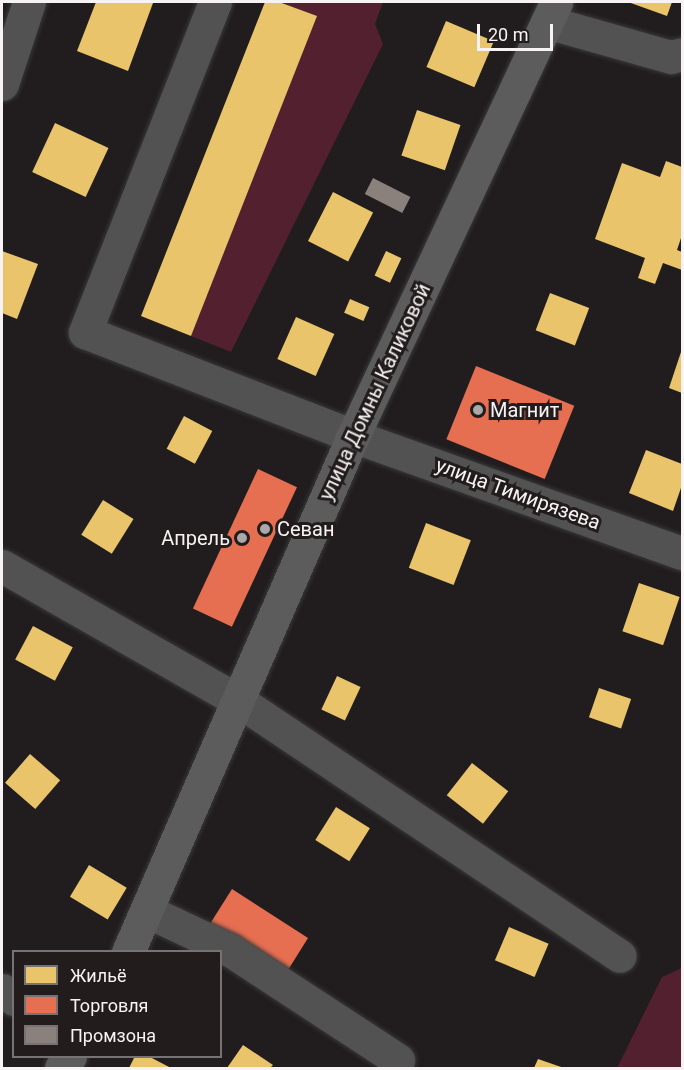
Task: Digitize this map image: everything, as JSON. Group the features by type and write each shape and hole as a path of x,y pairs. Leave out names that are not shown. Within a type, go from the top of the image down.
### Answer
{"main road":[{"name":"улица Домны Каликовой","path":"128,950 353,436 552,12"}],"street":[{"path":"2,84 29,2"},
{"name":"улица Тимирязева","path":"214,2 85,332 353,436 682,553"},
{"path":"552,12 671,57 682,54"},
{"path":"2,566 239,701 620,956"},
{"path":"147,911 230,950 398,1060"}],"shaded area":[{"path":"279,2 383,2 375,24 383,44 231,352 191,336 316,17"},
{"path":"682,968 682,1068 617,1068 662,977"}],"building: Жильё":[{"path":"96,2 153,3 128,71 77,51"},
{"path":"265,2 279,2 317,16 191,336 141,316"},
{"path":"628,2 672,2 667,16"},
{"path":"446,21 494,41 474,87 426,67"},
{"path":"417,110 460,125 445,170 401,155"},
{"path":"55,123 108,148 86,197 32,172"},
{"path":"666,161 682,167 682,235 677,250 682,252 682,270 663,263 655,284 638,278 645,258 595,239 622,163 660,177"},
{"path":"333,192 373,212 348,261 308,241"},
{"path":"2,251 38,264 17,319 2,313"},
{"path":"386,251 401,258 390,283 375,275"},
{"path":"550,293 589,308 575,345 536,330"},
{"path":"350,299 369,307 363,321 344,313"},
{"path":"296,317 334,334 316,376 277,359"},
{"path":"682,349 682,393 669,388"},
{"path":"184,416 212,431 195,464 167,449"},
{"path":"646,450 682,464 682,485 673,511 629,493"},
{"path":"103,500 134,519 112,554 81,535"},
{"path":"426,523 471,540 454,585 409,568"},
{"path":"639,583 680,597 663,645 622,631"},
{"path":"33,626 73,647 55,681 15,660"},
{"path":"337,676 361,687 345,721 321,710"},
{"path":"599,688 631,699 621,728 589,717"},
{"path":"30,754 60,780 35,809 5,783"},
{"path":"472,763 508,791 483,824 447,795"},
{"path":"336,807 370,828 349,861 315,840"},
{"path":"89,865 127,888 108,919 70,897"},
{"path":"509,927 549,944 535,977 495,960"},
{"path":"243,1045 273,1065 270,1068 227,1068"},
{"path":"134,1058 152,1058 171,1068 129,1068"},
{"path":"538,1059 564,1068 534,1068"}],"building: Торговля":[{"path":"476,366 574,406 545,479 446,439"},
{"path":"258,469 297,487 232,627 193,609"},
{"path":"232,889 308,938 288,970 208,927"}],"building: Промзона":[{"path":"373,178 410,197 402,213 365,194"}],"place":[{"name":"Магнит","path":"478,410"},
{"name":"Севан","path":"265,529"},
{"name":"Апрель","path":"242,538"}]}
